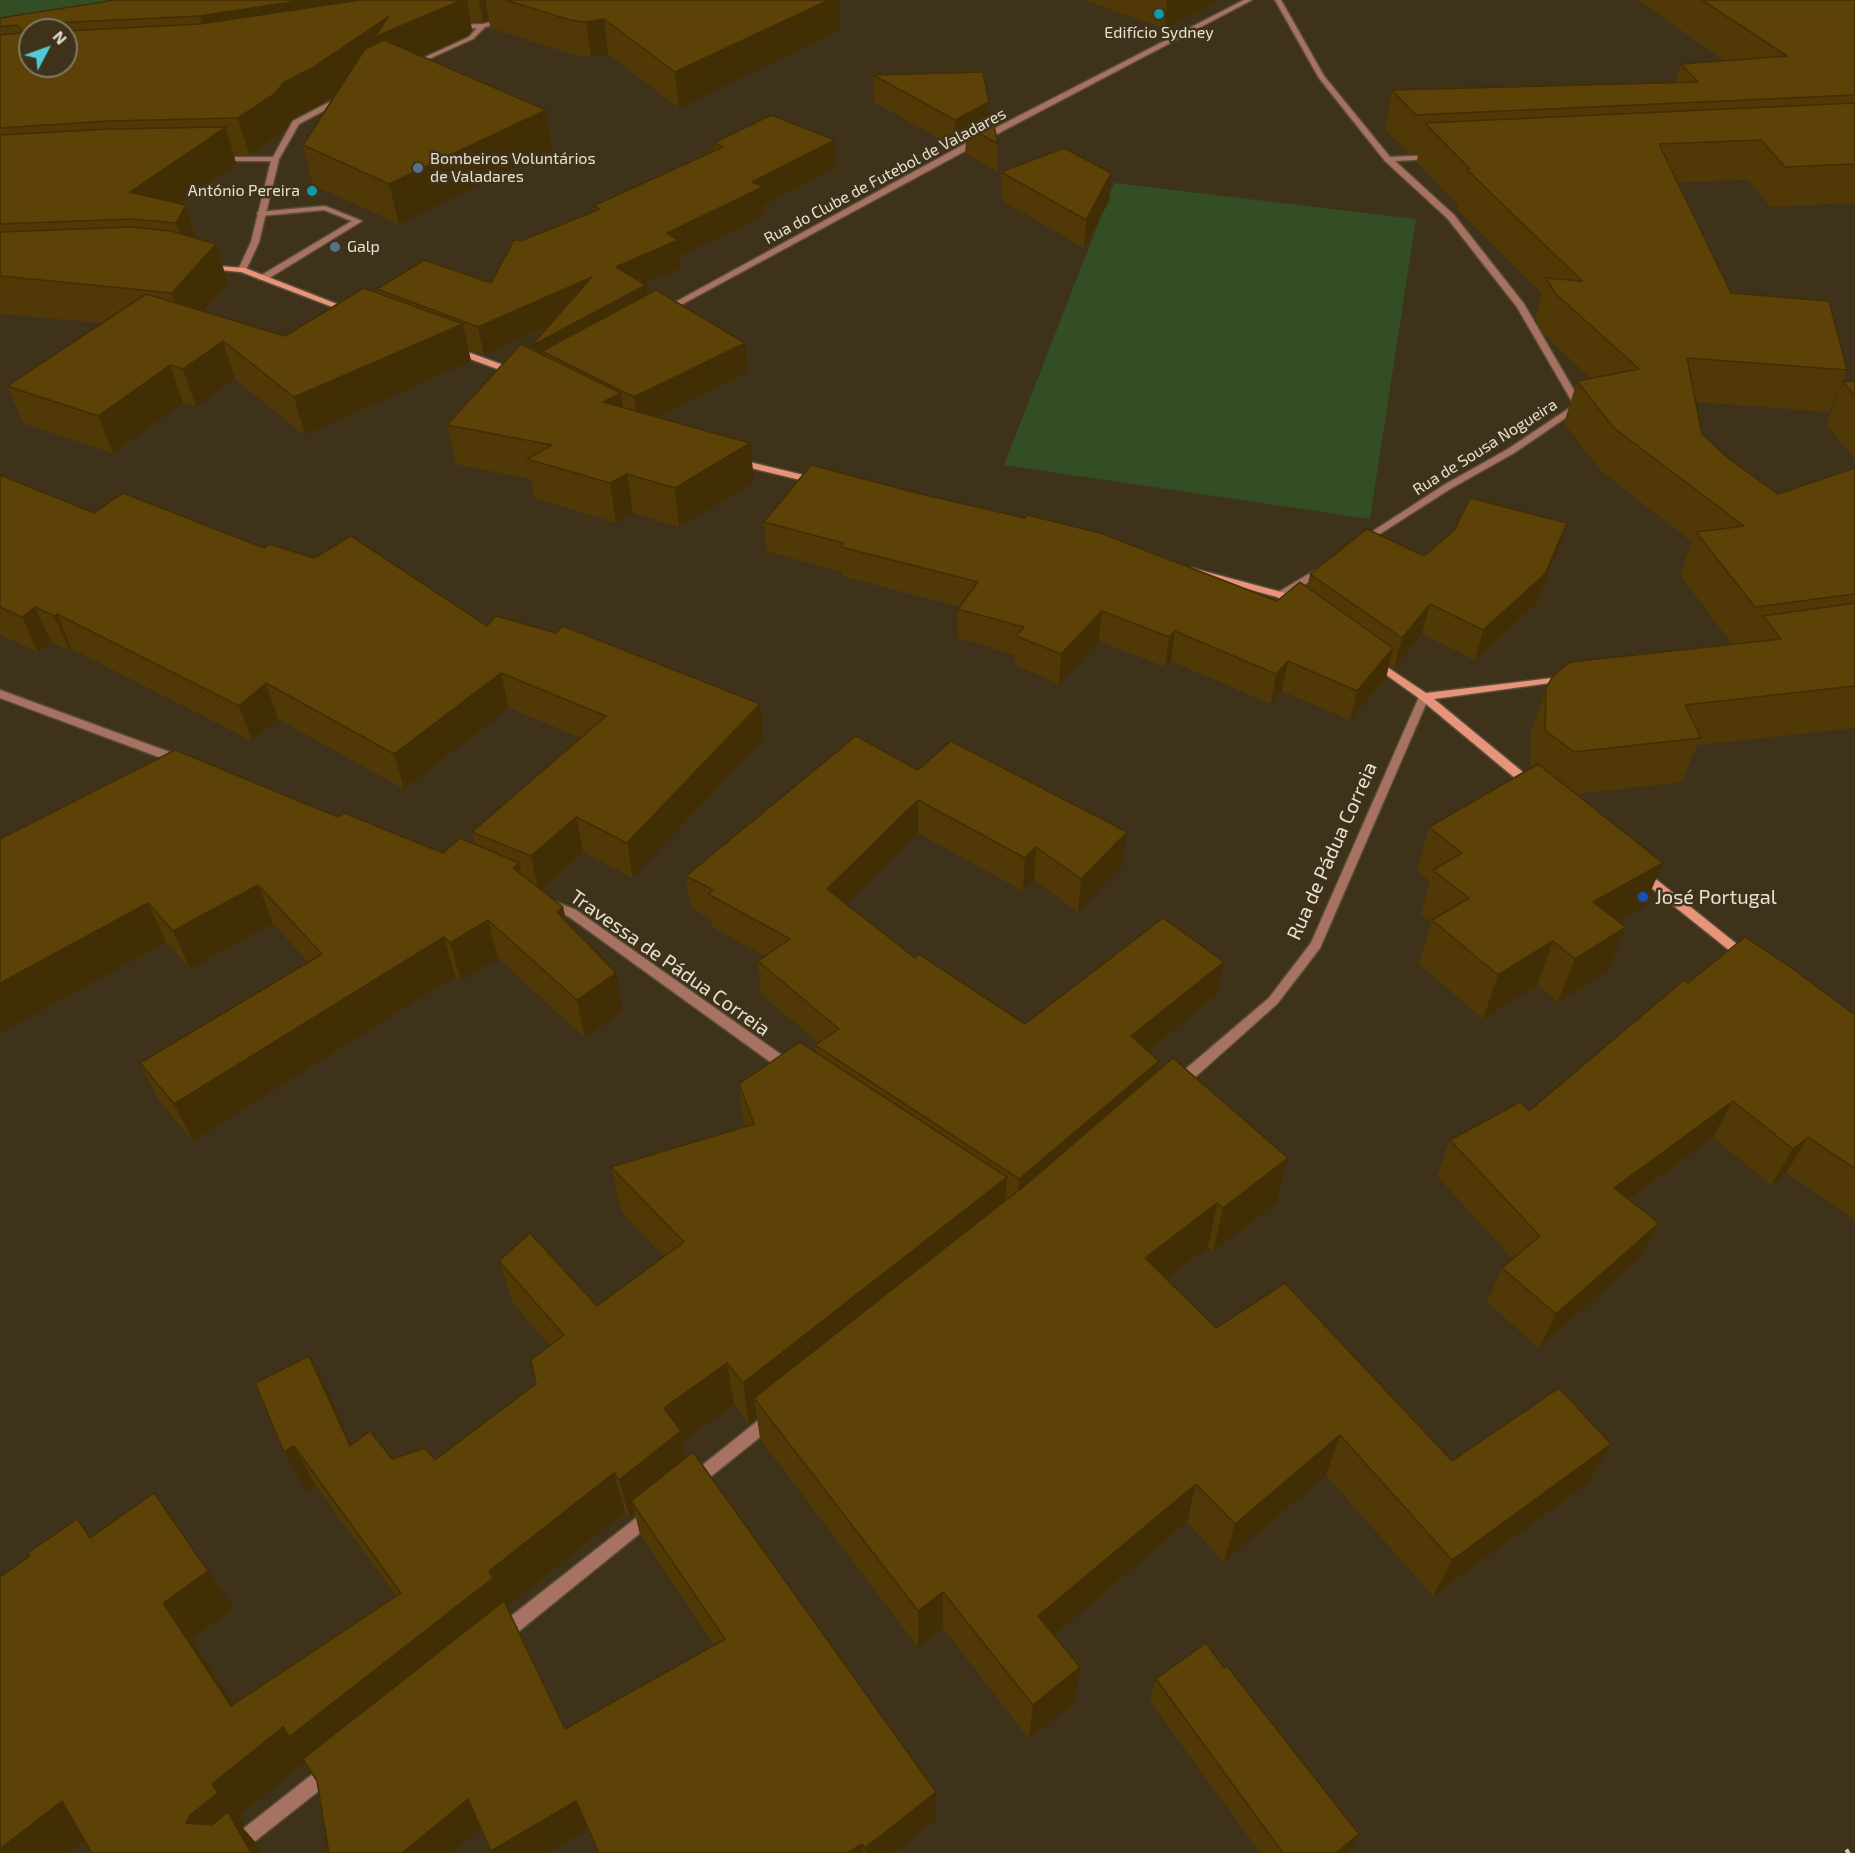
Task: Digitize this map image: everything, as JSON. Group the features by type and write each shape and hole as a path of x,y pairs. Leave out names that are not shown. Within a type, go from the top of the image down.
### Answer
{"main road":[{"path":"198,266 242,270 366,317"},
{"path":"439,345 525,376"},
{"path":"730,460 833,485"},
{"path":"1187,570 1281,596 1300,609"},
{"path":"1367,656 1424,697 1545,796"},
{"path":"1424,697 1573,677"},
{"path":"1637,870 1757,967"}],"street":[{"name":"Rua do Clube de Futebol de Valadares","path":"651,318 975,142 1249,0"},
{"name":"Rua de Sousa Nogueira","path":"1278,0 1321,77 1388,159 1451,217 1521,306 1579,406 1511,451 1447,487 1351,550"},
{"path":"448,26 483,26 518,18"},
{"path":"398,71 471,38 483,26"},
{"path":"242,270 255,242 275,159 296,123 347,97"},
{"path":"1388,159 1436,157"},
{"path":"209,160 275,159"},
{"path":"261,214 325,208 358,221 263,278"},
{"path":"1281,596 1332,562"},
{"path":"0,694 192,765"},
{"name":"Rua de Pádua Correia","path":"1168,1092 1273,1001 1316,945 1424,697"},
{"name":"Travessa de Pádua Correia","path":"541,900 572,913 797,1073"},
{"path":"678,1494 781,1412"},
{"path":"491,1642 659,1508"},
{"path":"226,1853 342,1761"}],"green space":[{"path":"0,0 156,0 78,22 78,18 18,18 18,36 0,45"},
{"path":"1114,183 1416,219 1370,519 1004,465"}],"building":[{"path":"115,0 304,0 200,16 78,22 78,18 18,18 18,26 0,27 0,18"},
{"path":"360,0 462,0 375,37 388,17 312,68 283,83 276,93 238,118 109,121 0,128 0,35 18,33 18,78 78,78 78,30 200,24"},
{"path":"506,0 829,0 675,72 604,19 586,22 570,20"},
{"path":"1702,0 1855,0 1855,95 1416,115 1392,90 1698,82 1681,64 1787,56"},
{"path":"384,40 546,110 389,184 303,145 365,49"},
{"path":"983,72 989,102 955,120 873,75"},
{"path":"1855,103 1855,164 1785,167 1761,140 1659,144 1731,293 1829,301 1847,370 1687,358 1702,434 1728,458 1778,494 1855,468 1855,594 1755,607 1696,532 1744,526 1614,428 1577,381 1639,369 1556,294 1546,278 1582,281 1466,169 1470,169 1425,123"},
{"path":"991,113 998,144 966,126"},
{"path":"771,115 835,140 752,182 763,187 667,233 678,240 616,267 646,285 531,346 592,277 478,327 377,289 424,260 491,283 514,240 523,240 600,209 593,206 723,147 714,143"},
{"path":"226,127 130,192 186,205 176,223 131,219 0,224 0,135 109,129"},
{"path":"1064,148 1111,173 1086,220 1001,172"},
{"path":"131,227 171,231 216,244 172,293 0,276 0,232"},
{"path":"364,288 463,324 294,397 223,341 183,369 170,365 98,416 7,386 146,294 285,336"},
{"path":"656,290 745,343 634,397 542,351"},
{"path":"521,344 621,393 603,402 750,443 675,488 627,474 610,483 527,459 552,445 447,425"},
{"path":"1855,381 1855,396 1843,382"},
{"path":"811,465 921,494 1025,518 1027,515 1100,533 1277,601 1300,582 1393,648 1357,691 1288,661 1276,674 1175,631 1169,637 1102,611 1061,654 1016,636 1024,627 958,609 978,582 841,547 843,543 764,522"},
{"path":"0,475 94,513 123,493 264,548 269,544 314,558 351,536 487,626 496,616 556,633 563,626 760,704 627,843 576,817 531,856 472,832 606,716 501,673 394,754 266,683 239,706 57,614 54,616 35,607 22,617 0,607"},
{"path":"1470,498 1567,523 1545,574 1483,630 1430,604 1402,638 1310,574 1367,529 1424,556 1454,531"},
{"path":"1855,603 1855,686 1685,705 1701,738 1574,752 1545,730 1546,688 1553,676 1570,662 1781,639 1763,616"},
{"path":"856,736 918,770 951,741 1127,832 1081,879 1036,847 1025,858 918,800 827,889 915,958 919,954 1025,1024 1163,918 1224,962 1131,1036 1159,1061 1019,1179 815,1045 839,1029 758,961 790,939 708,894 713,890 686,876"},
{"path":"175,750 338,817 344,813 443,853 460,838 519,863 513,868 563,907 557,912 616,973 577,1000 488,920 450,943 444,937 174,1104 140,1063 322,954 258,885 173,931 148,903 0,983 0,839"},
{"path":"1538,764 1663,863 1593,902 1626,927 1575,959 1553,941 1498,975 1432,920 1469,898 1433,870 1462,853 1429,827"},
{"path":"1745,937 1855,1015 1855,1169 1808,1137 1793,1149 1733,1101 1614,1188 1659,1223 1556,1314 1502,1268 1540,1236 1450,1140 1520,1102 1529,1111 1684,980 1688,983"},
{"path":"800,1042 1007,1177 743,1383 727,1363 664,1408 681,1431 619,1480 614,1473 489,1571 493,1578 289,1737 283,1727 212,1784 218,1793 190,1815 186,1823 212,1825 228,1812 251,1853 92,1853 62,1801 0,1849 0,1577 30,1556 28,1553 77,1519 90,1538 154,1493 208,1571 163,1603 231,1706 401,1593 294,1446 284,1452 255,1383 309,1356 350,1446 370,1431 392,1459 425,1448 435,1460 536,1384 531,1360 564,1335 499,1261 530,1233 597,1306 684,1242 611,1167 754,1124 739,1084"},
{"path":"1173,1058 1288,1158 1223,1208 1217,1203 1145,1258 1216,1328 1285,1283 1452,1461 1559,1388 1611,1444 1452,1560 1340,1435 1235,1524 1196,1484 1038,1616 1080,1667 1033,1705 943,1592 918,1611 754,1398 1028,1183"},
{"path":"693,1452 936,1792 865,1848 862,1844 847,1853 599,1853 576,1801 491,1851 468,1799 402,1853 329,1853 317,1781 303,1759 504,1601 565,1729 725,1639 631,1501"},
{"path":"1206,1643 1224,1668 1227,1666 1359,1834 1336,1853 1283,1853 1156,1679"}],"railway":[{"path":"1846,1853 1855,1848"}],"place":[{"name":"Edifício Sydney","path":"1159,14"},
{"name":"Bombeiros Voluntários de Valadares","path":"418,168"},
{"name":"António Pereira","path":"312,191"},
{"name":"Galp","path":"335,247"},
{"name":"José Portugal","path":"1643,897"}]}
